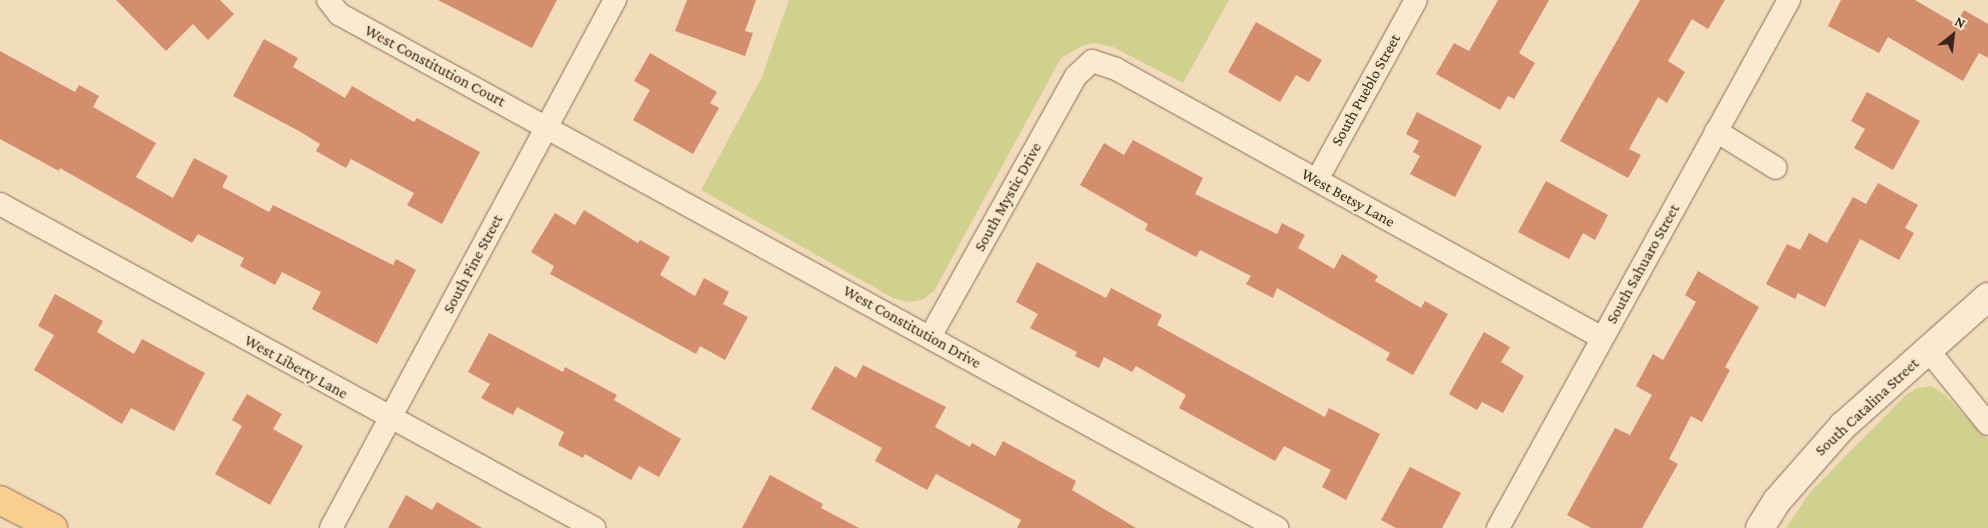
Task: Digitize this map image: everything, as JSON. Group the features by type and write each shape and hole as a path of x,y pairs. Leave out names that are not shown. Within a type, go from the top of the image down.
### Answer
{"main road":[{"path":"0,500 49,527"}],"street":[{"name":"West Constitution Court","path":"328,0 339,14 547,126"},
{"name":"South Pine Street","path":"331,528 615,0"},
{"name":"South Pueblo Street","path":"1317,180 1416,0"},
{"name":"South Sahuaro Street","path":"1498,528 1789,0"},
{"name":"West Betsy Lane","path":"1092,61 1116,69 1602,338"},
{"name":"South Mystic Drive","path":"930,337 1076,76 1092,61"},
{"name":"West Constitution Drive","path":"547,126 1277,528"},
{"path":"1716,131 1776,168"},
{"name":"West Liberty Lane","path":"0,204 594,528"},
{"name":"South Catalina Street","path":"1760,528 1777,501 1831,439 1988,297"},
{"path":"1928,350 1988,424"}],"green space":[{"path":"789,0 1229,0 1183,83 1113,47 1093,43 1082,46 1061,58 934,291 922,300 909,302 893,298 701,190 761,79"},
{"path":"1931,386 1944,394 1988,439 1988,528 1786,528 1811,491 1906,395 1917,388"}],"building":[{"path":"116,0 220,0 234,14 208,40 193,24 166,51"},
{"path":"438,0 557,0 532,48"},
{"path":"687,0 756,0 745,31 753,33 745,56 675,31"},
{"path":"1498,0 1549,0 1519,53 1535,63 1514,99 1508,96 1500,110 1436,74 1454,43 1469,51"},
{"path":"1640,0 1725,0 1708,29 1692,19 1668,61 1685,72 1667,103 1658,97 1629,149 1641,155 1628,178 1560,141"},
{"path":"1841,0 1915,0 1956,24 1964,10 1988,24 1988,58 1979,53 1963,81 1888,37 1879,53 1828,26"},
{"path":"1256,22 1322,60 1309,82 1296,75 1280,102 1228,72"},
{"path":"264,39 298,58 293,67 345,98 352,86 414,122 417,118 480,152 442,224 407,205 414,193 351,159 346,168 316,151 320,144 233,96"},
{"path":"0,51 75,92 79,85 99,96 93,107 156,143 136,177 173,198 194,158 228,176 222,187 269,212 273,205 393,265 396,259 416,270 377,344 312,309 321,292 282,272 275,285 240,266 244,258 198,234 192,243 60,168 59,171 0,139"},
{"path":"650,53 717,92 710,103 719,108 693,154 633,120 650,90 634,81"},
{"path":"1867,92 1920,121 1893,170 1854,148 1865,129 1851,121"},
{"path":"1417,112 1482,146 1455,197 1410,174 1420,156 1413,152 1419,141 1406,134"},
{"path":"1133,140 1203,178 1195,194 1277,234 1282,223 1305,235 1298,248 1334,269 1342,254 1378,276 1375,281 1421,308 1425,301 1448,314 1413,375 1386,360 1390,353 1277,288 1273,298 1246,284 1251,276 1200,250 1196,257 1145,230 1148,224 1080,185 1104,143 1124,155"},
{"path":"1546,181 1608,215 1595,240 1583,233 1569,259 1518,232"},
{"path":"1878,183 1918,205 1905,228 1914,233 1899,260 1860,239 1825,307 1798,293 1795,299 1766,284 1787,244 1800,250 1809,233 1827,243 1853,197 1866,204"},
{"path":"584,210 638,243 640,240 670,257 660,275 695,296 704,278 729,292 723,304 748,317 725,360 700,346 696,354 550,274 554,266 531,252 555,213 575,225"},
{"path":"1037,262 1106,298 1111,288 1162,315 1157,325 1325,417 1329,408 1380,434 1346,500 1322,487 1331,470 1284,446 1275,461 1179,408 1186,395 1136,366 1132,372 1104,357 1099,368 1075,356 1077,352 1030,328 1038,314 1016,302"},
{"path":"1698,271 1759,307 1725,367 1730,370 1702,422 1691,416 1669,459 1678,464 1642,528 1591,528 1567,515 1615,428 1630,435 1652,395 1636,386 1653,354 1663,360 1696,302 1685,295"},
{"path":"55,294 103,321 97,332 134,354 142,339 205,373 174,431 131,408 122,424 34,370 54,335 38,326"},
{"path":"1484,332 1510,347 1501,362 1524,376 1503,413 1482,402 1477,410 1449,394"},
{"path":"489,333 563,372 565,367 617,395 614,400 681,439 659,477 639,466 631,480 585,454 583,458 558,445 564,432 517,407 513,415 481,398 490,384 468,372"},
{"path":"863,365 946,407 935,427 970,447 972,443 995,456 1003,441 1076,481 1072,490 1136,528 1017,528 1021,520 936,474 927,490 875,461 882,448 811,409 835,366 856,378"},
{"path":"247,394 282,414 273,429 303,446 270,505 215,474 242,426 232,420"},
{"path":"1410,467 1461,493 1442,528 1396,528 1381,520"},
{"path":"770,475 823,504 821,508 859,528 742,528"},
{"path":"406,495 432,510 437,502 482,528 388,528"}]}
